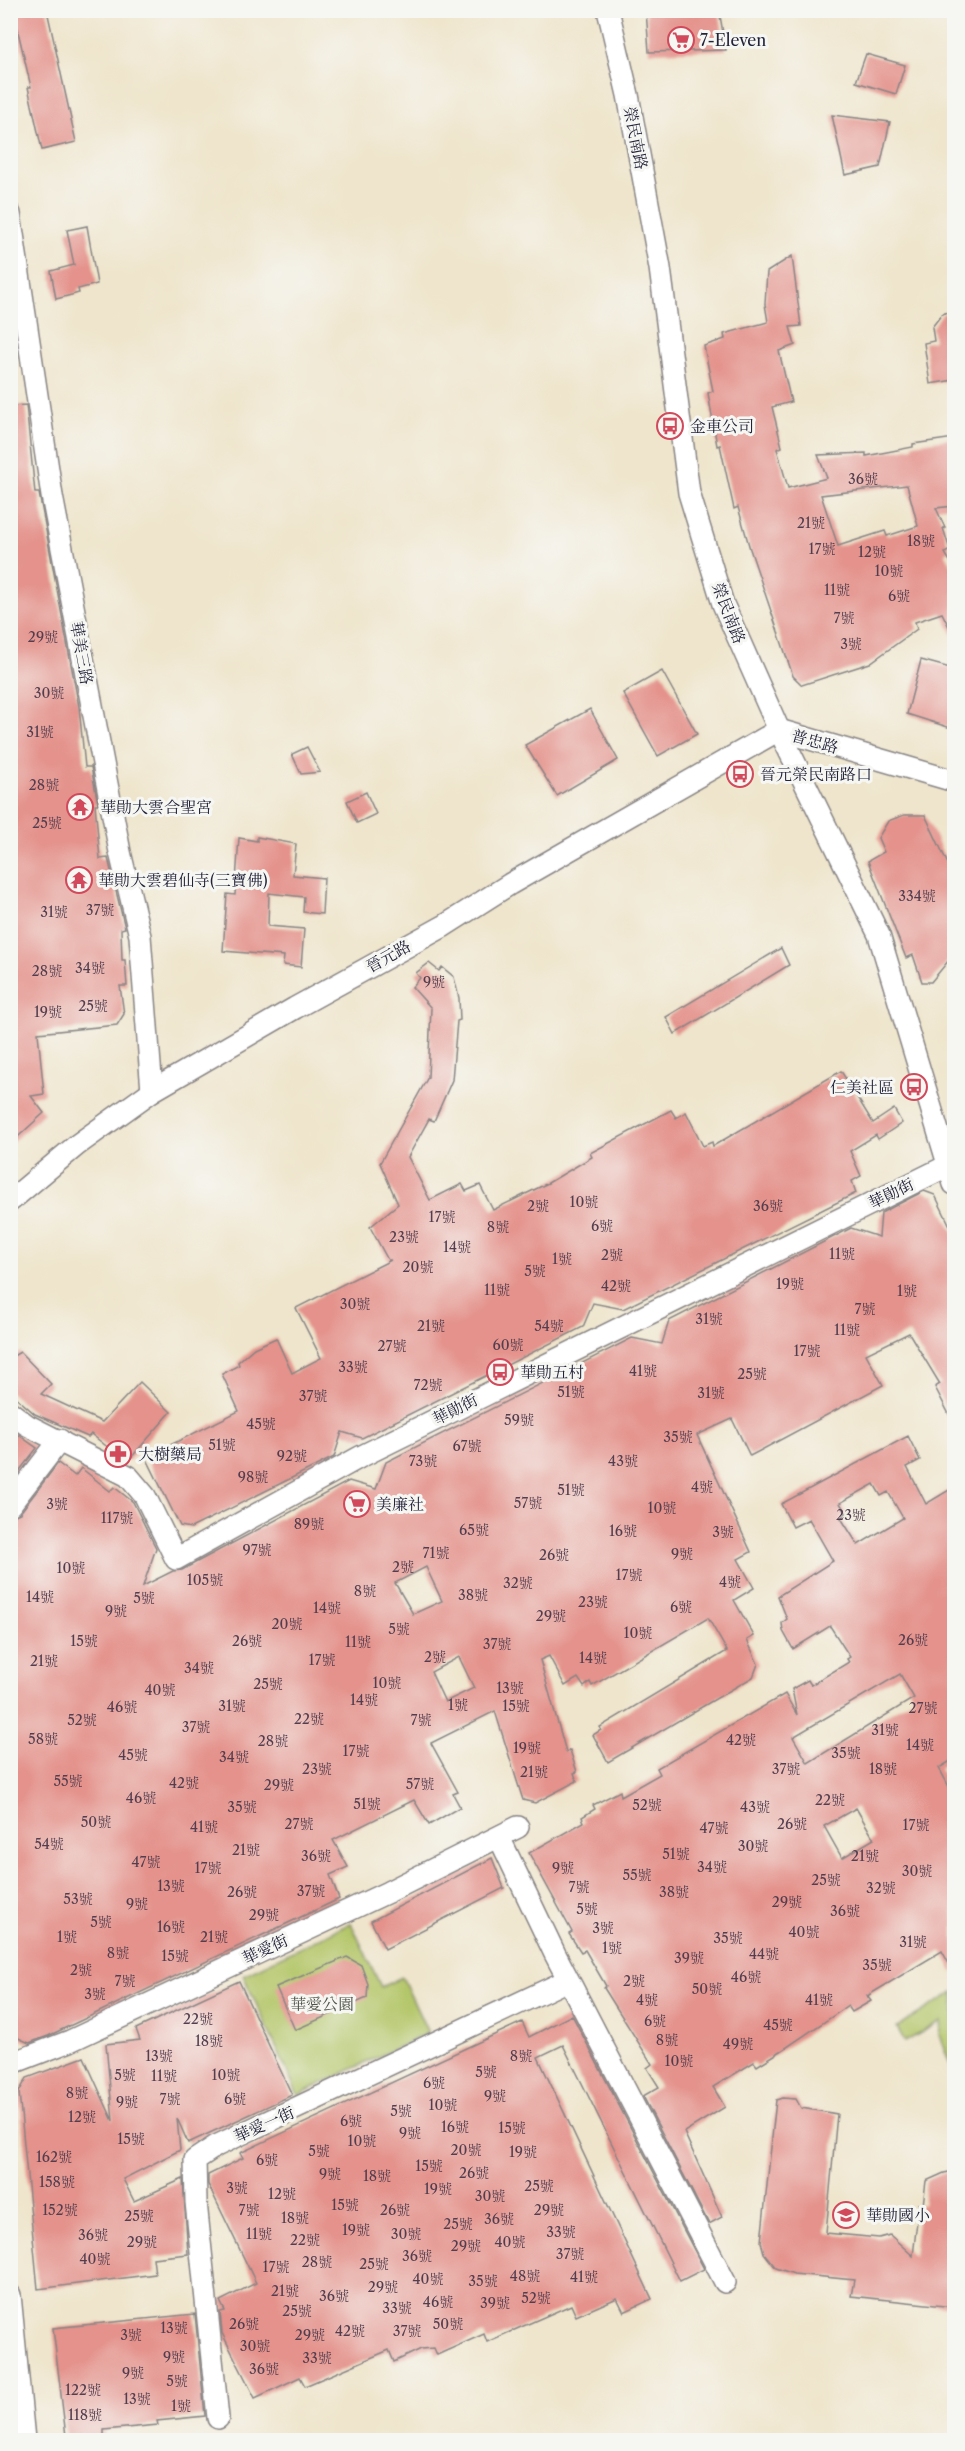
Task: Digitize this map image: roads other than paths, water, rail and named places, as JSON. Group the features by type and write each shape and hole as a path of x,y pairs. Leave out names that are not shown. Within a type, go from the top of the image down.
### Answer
{"street":[{"name":"榮民南路","path":"608,10 628,95 660,268 689,493 723,604 779,730 879,935 951,1175"},
{"name":"華美三路","path":"10,214 52,496 120,852 140,936 152,1091"},
{"name":"普忠路","path":"779,730 954,782"},
{"name":"晉元路","path":"10,1202 77,1145 152,1091 295,1008 444,926 510,884 779,730"},
{"name":"華勛街","path":"10,1412 27,1425 128,1476 145,1496 176,1559 360,1456 951,1175"},
{"path":"10,1504 60,1440"},
{"name":"華愛街","path":"10,2064 70,2041 518,1827"},
{"path":"499,1837 568,1980 725,2283"},
{"name":"華愛一街","path":"218,2418 196,2202 195,2160 216,2146 568,1980"},
{"path":"10,2295 24,2440"}],"place":[{"name":"7-Eleven","path":"681,40"},
{"name":"金車公司","path":"670,426"},
{"name":"晉元榮民南路口","path":"740,774"},
{"name":"華勛大雲合聖宮","path":"80,807"},
{"name":"華勛大雲碧仙寺(三寶佛)","path":"79,880"},
{"name":"仁美社區","path":"914,1087"},
{"name":"華勛五村","path":"500,1372"},
{"name":"大樹藥局","path":"118,1454"},
{"name":"美廉社","path":"357,1504"},
{"name":"華勛國小","path":"846,2215"}],"park label":[{"name":"華愛公園","path":"322,2004"}]}
